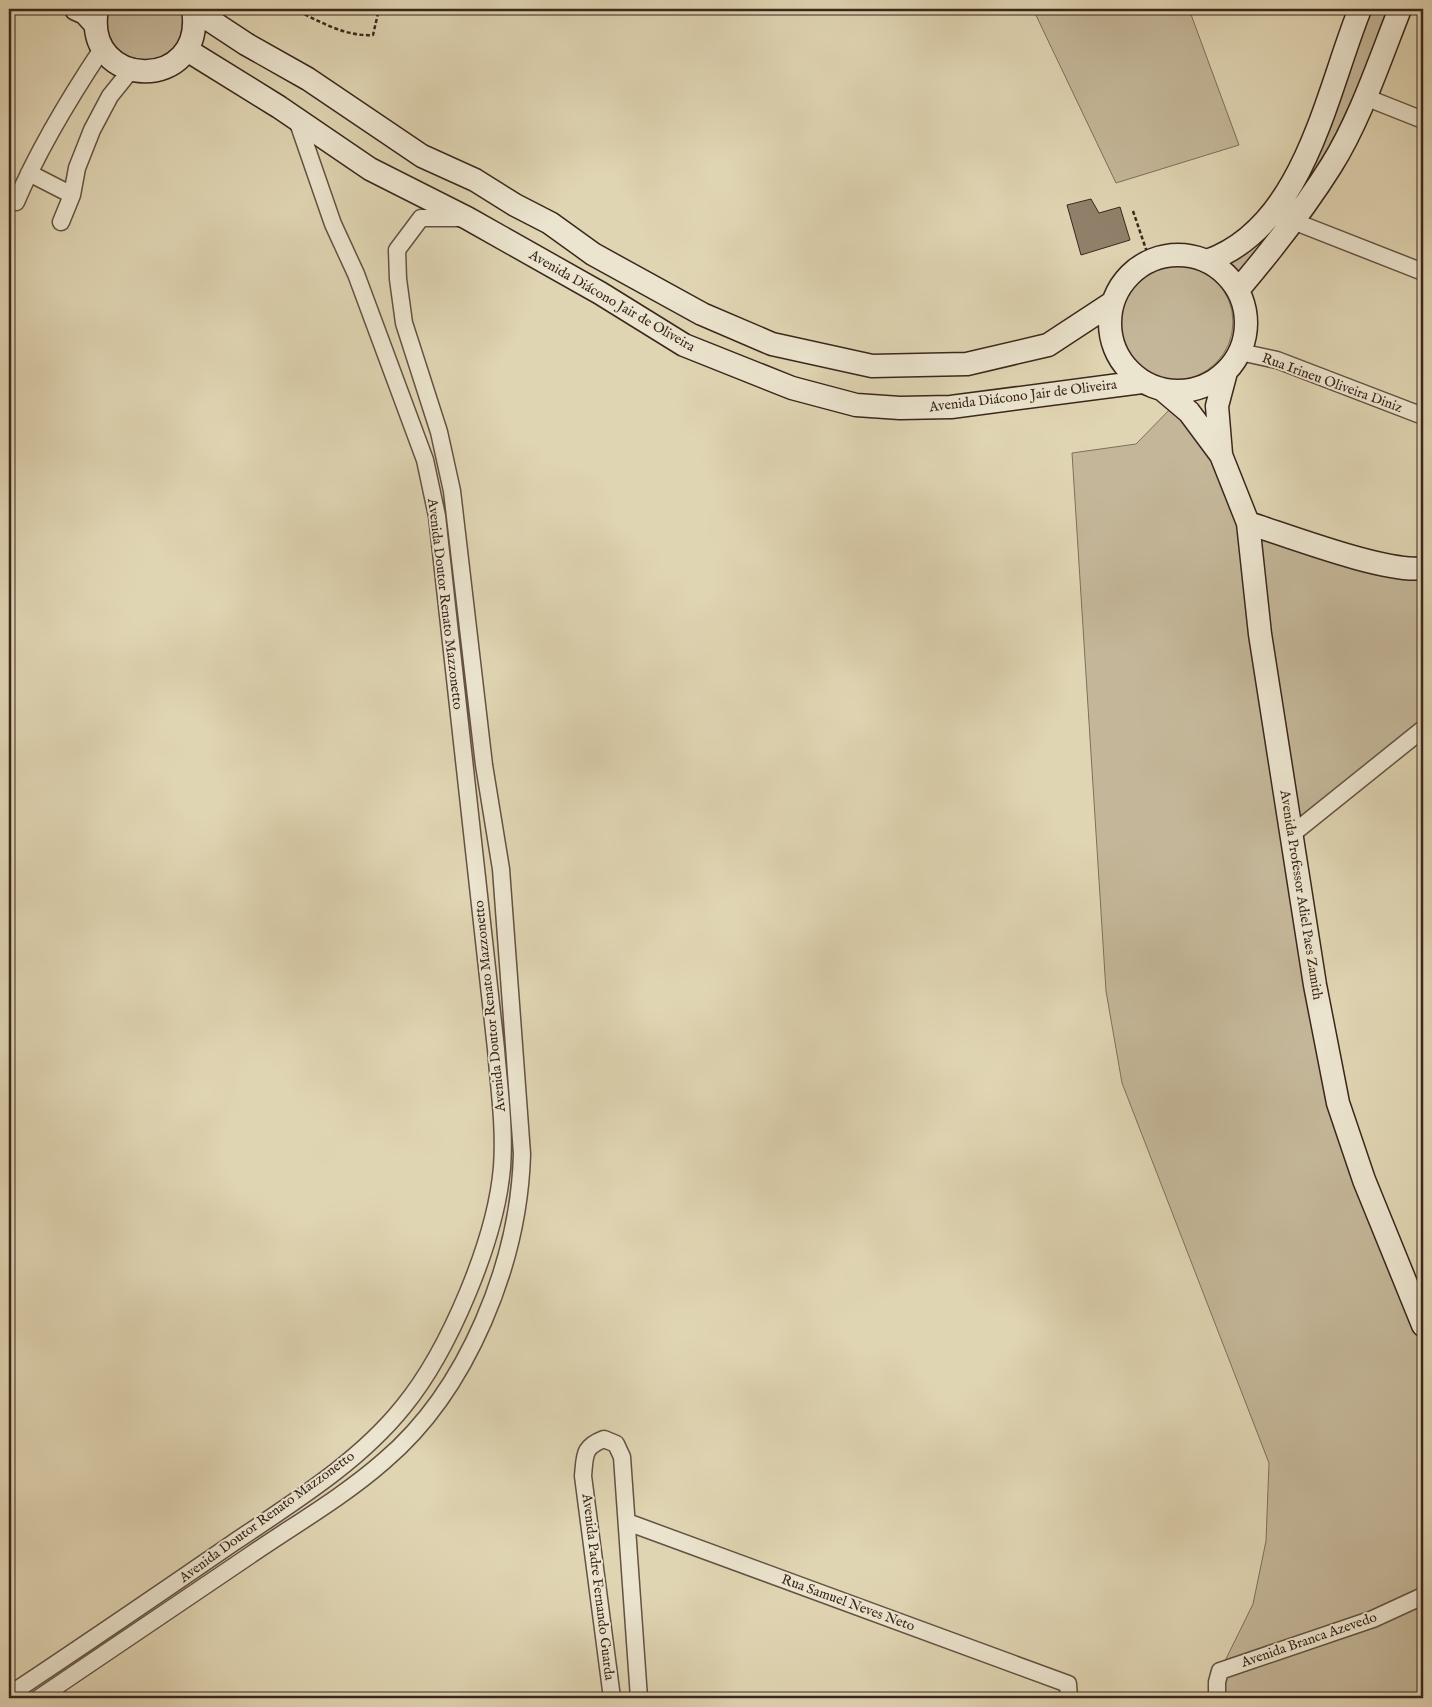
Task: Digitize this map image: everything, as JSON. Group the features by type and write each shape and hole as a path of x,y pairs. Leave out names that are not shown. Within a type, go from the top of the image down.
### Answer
{"street":[{"path":"76,9 96,17 102,49 120,66 131,70 156,71 179,60 187,50 193,37 195,23 193,9"},
{"path":"193,9 246,44 308,79 422,156 475,180 515,205 550,223 593,254 702,314 772,344 872,366 967,364 1026,352 1048,345 1112,303"},
{"path":"1207,261 1221,256 1255,233 1275,208 1298,172 1323,115 1360,9"},
{"path":"1238,290 1293,221 1332,164 1365,97 1400,9"},
{"path":"16,202 29,173 78,85 102,49"},
{"name":"Avenida Diácono Jair de Oliveira","path":"187,50 370,169 466,218 600,293 684,346 792,388 856,405 900,408 951,407 1142,382"},
{"path":"61,222 72,195 77,168 92,130 110,96 131,70"},
{"path":"1365,97 1423,120"},
{"name":"Avenida Doutor Renato Mazzonetto","path":"9,1695 313,1488 370,1443 402,1409 433,1363 460,1311 484,1248 502,1169 503,1135 470,808 437,516 425,460 356,274 333,224 297,120"},
{"path":"29,173 72,195"},
{"name":"Avenida Doutor Renato Mazzonetto","path":"39,1698 384,1461 434,1409 462,1365 501,1274 515,1224 521,1180 522,1154 501,869 484,765 452,491 439,432 404,323 398,279 397,250 421,218 466,218"},
{"path":"466,218 494,219 530,236 550,223"},
{"path":"1293,221 1423,272"},
{"path":"1169,255 1188,256 1207,261 1225,273 1238,290 1246,313 1245,336 1240,352 1226,372 1212,382 1196,389 1180,392 1163,390 1142,382 1128,370 1117,356 1111,339 1109,321 1112,303 1121,286 1134,271 1150,261 1169,255"},
{"name":"Rua Irineu Oliveira Diniz","path":"1240,352 1277,360 1423,416"},
{"name":"Avenida Professor Adiel Paes Zamith","path":"1221,455 1217,406 1226,372"},
{"name":"Avenida Professor Adiel Paes Zamith","path":"1163,390 1189,412 1221,455 1248,523 1260,634 1291,835 1315,985 1338,1102 1364,1180 1423,1325"},
{"path":"1248,523 1371,561 1413,570 1423,568"},
{"path":"1291,835 1423,729"},
{"name":"Avenida Padre Fernando Guarda","path":"612,1698 584,1476 584,1459 591,1444 604,1440 616,1444 622,1457 639,1698"},
{"path":"271,1517 283,1532"},
{"name":"Rua Samuel Neves Neto","path":"627,1522 1068,1691"},
{"name":"Avenida Branca Azevedo","path":"1217,1698 1217,1682 1220,1670 1373,1619 1423,1596"}],"path":[{"path":"293,9 345,32 360,36 373,35 380,9"},
{"path":"1133,211 1150,261"}],"shaded area":[{"path":"108,9 181,9 183,15 181,39 169,52 161,57 149,60 128,56 119,50 108,32 106,21"},
{"path":"1033,9 1189,9 1239,145 1116,183"},
{"path":"1360,9 1400,9 1365,97 1238,290 1225,273 1207,261 1275,208"},
{"path":"1175,264 1197,269 1216,281 1228,300 1233,322 1228,344 1216,363 1197,375 1175,380 1153,375 1134,363 1122,344 1117,322 1122,300 1134,281 1153,269"},
{"path":"1177,402 1248,523 1423,568 1423,729 1291,835 1338,1103 1423,1325 1423,1698 1217,1698 1220,1671 1253,1604 1266,1541 1269,1463 1122,1083 1106,991 1072,453 1136,444"}],"building":[{"path":"1091,199 1099,213 1120,207 1130,240 1081,255 1067,205"}]}
